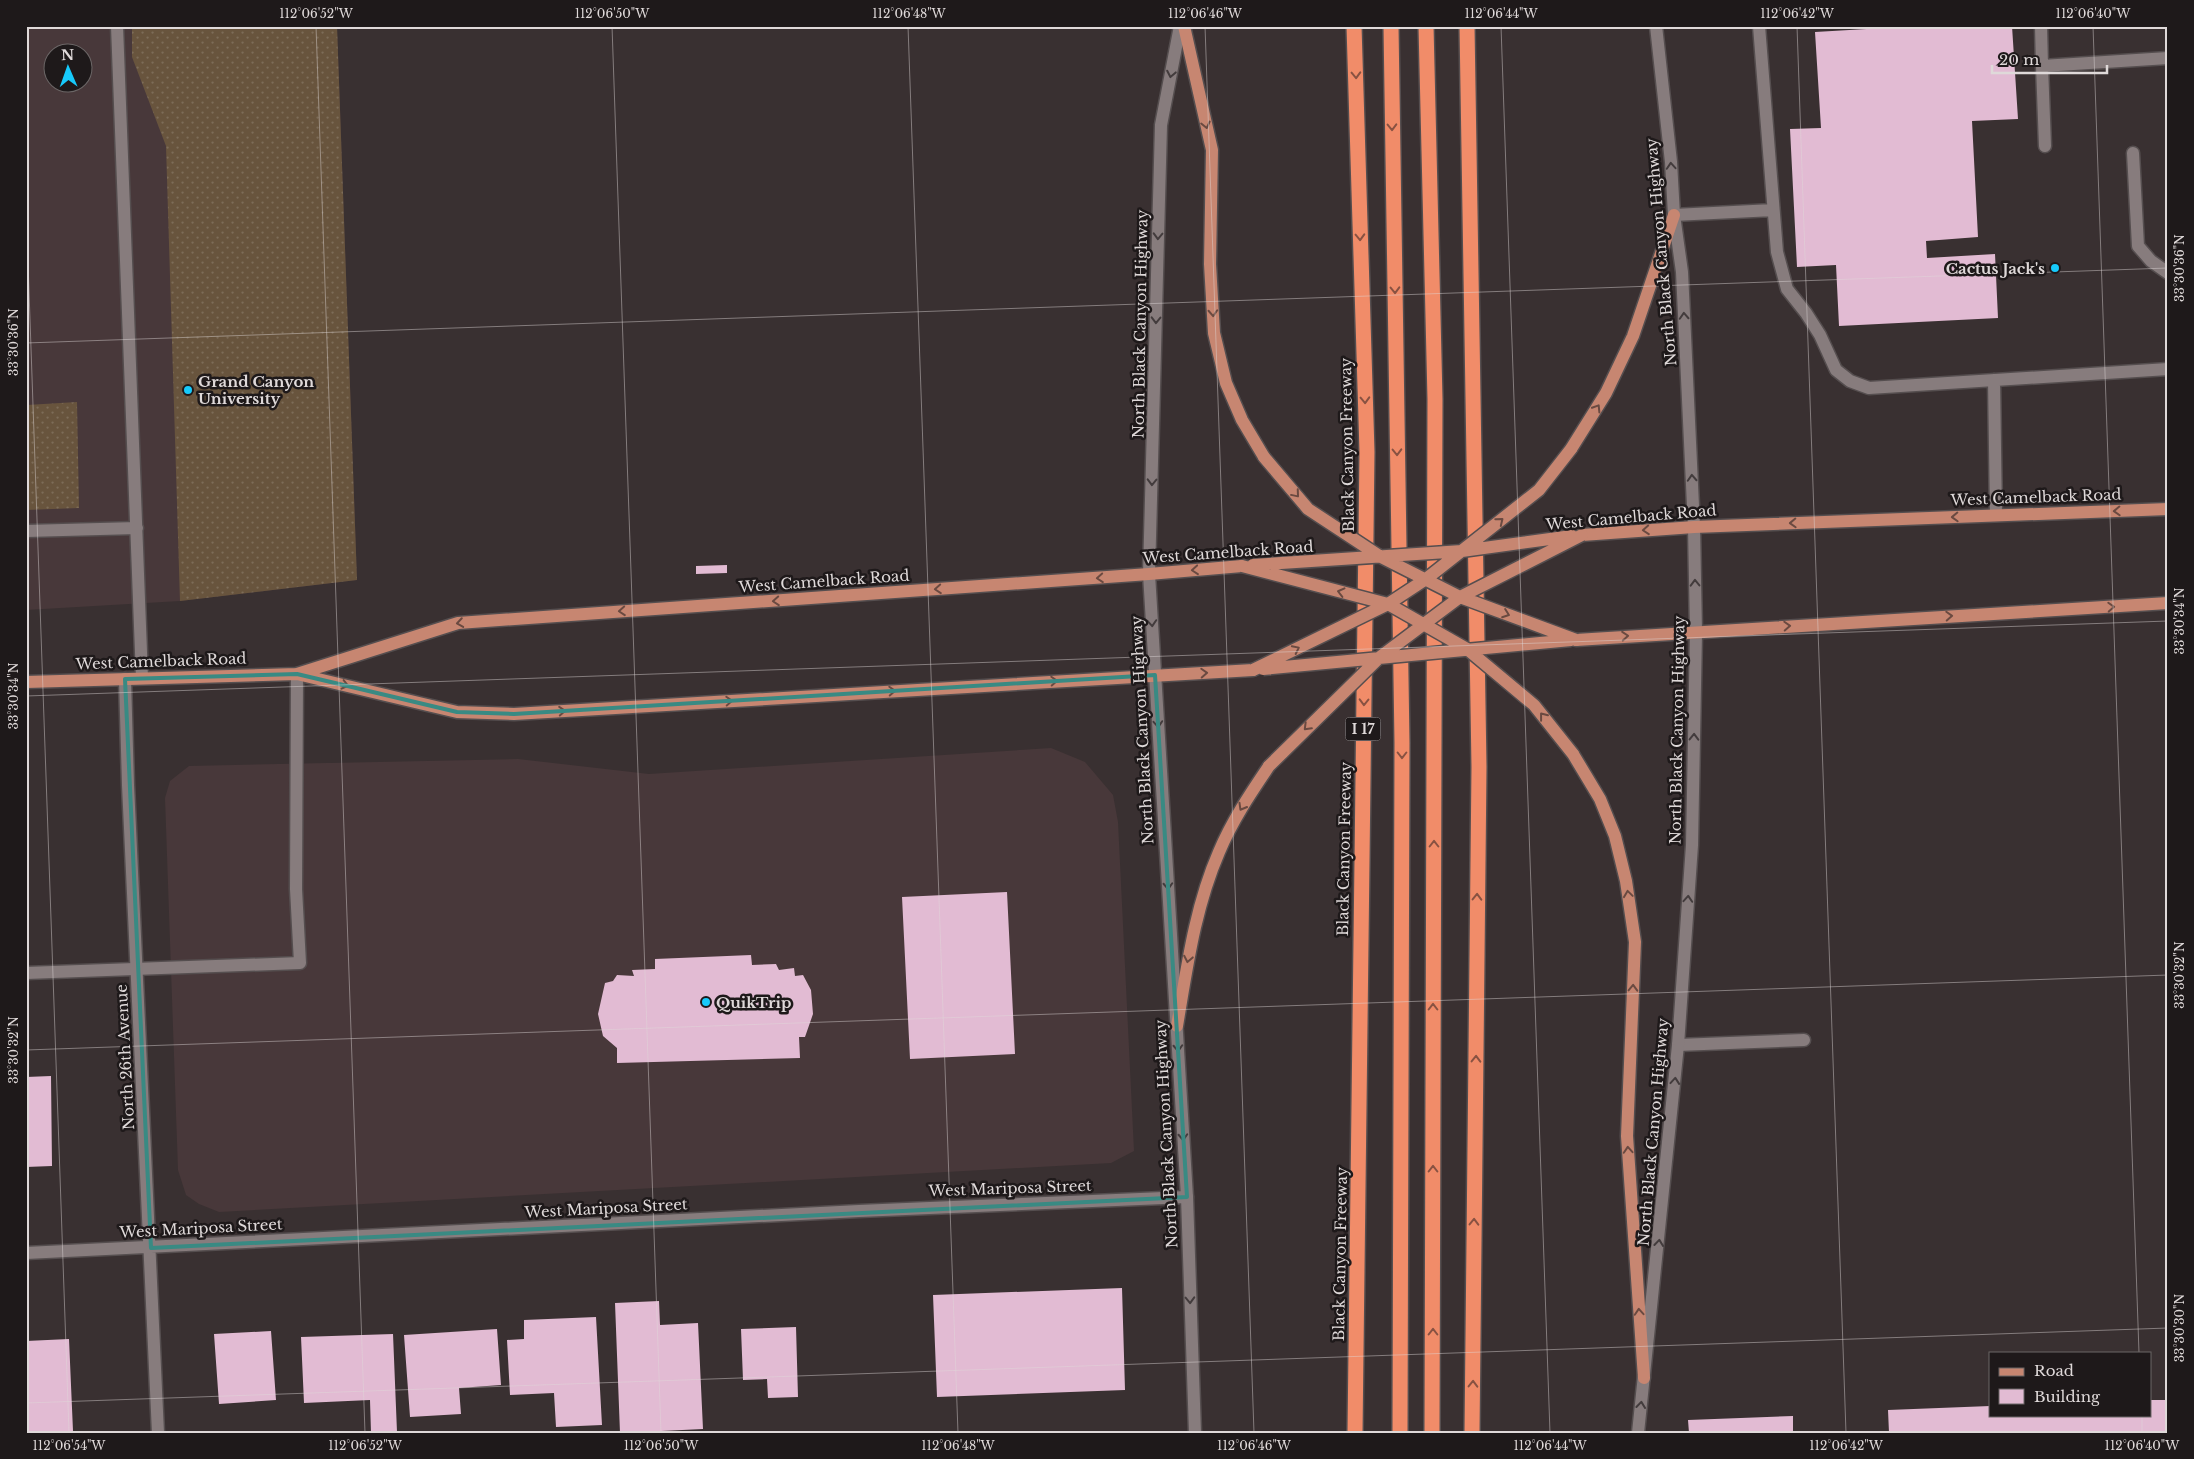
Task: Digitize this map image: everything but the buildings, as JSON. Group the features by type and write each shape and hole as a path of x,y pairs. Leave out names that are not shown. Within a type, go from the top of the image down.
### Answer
{"highway":[{"name":"Black Canyon Freeway","path":"1354,26 1366,452 1355,1433"},
{"path":"1390,26 1402,743 1400,1433"},
{"path":"1426,26 1435,399 1432,1433"},
{"path":"1467,26 1479,766 1472,1433"}],"main road":[{"path":"117,26 142,678"},
{"path":"1182,26 1212,150 1210,264 1214,334 1226,383 1242,420 1264,457 1308,509 1381,557 1460,597 1576,640"},
{"name":"North Black Canyon Highway","path":"1182,26 1161,125 1149,574 1187,1197 1196,1433"},
{"name":"North Black Canyon Highway","path":"1638,1433 1678,1045 1692,845 1696,632 1694,527 1682,272 1674,215 1671,162 1656,26"},
{"path":"1759,26 1777,252 1787,289 1820,335 1836,370 1850,381 1869,388 2168,369"},
{"path":"2041,26 2045,146"},
{"path":"2042,66 2168,58"},
{"path":"2133,153 2138,246 2151,261 2168,273"},
{"path":"1253,670 1388,604 1426,579 1539,490 1571,449 1606,393 1633,336 1674,215 1773,210"},
{"path":"1994,380 1996,515"},
{"name":"West Camelback Road","path":"297,674 458,623 1462,551 1582,535 1694,527 2168,509"},
{"path":"26,531 137,528"},
{"path":"1176,1026 1199,908 1216,861 1242,805 1269,766 1380,657 1460,597 1582,535"},
{"path":"1242,566 1388,604 1467,649 1534,705 1573,754 1600,799 1615,836 1626,881 1635,942 1626,1136 1644,1378"},
{"name":"West Camelback Road","path":"26,682 297,674 456,712 514,714 1253,670 1576,640 2168,603"},
{"path":"26,973 137,967 300,963 296,889 297,674"},
{"name":"North 26th Avenue","path":"125,679 128,785 151,1248 158,1433"},
{"path":"1678,1045 1804,1040"},
{"name":"West Mariposa Street","path":"26,1253 859,1211 1187,1197"}],"highlighted area":[{"path":"297,674 457,712 514,714 1155,675 1187,1197 151,1248 125,679"}],"shaded area":[{"name":"Grand Canyon University","path":"26,26 337,26 357,580 180,601 26,610"},
{"path":"132,26 337,26 357,580 180,601 166,146 132,57"},
{"path":"77,402 79,508 26,510 27,405"},
{"path":"1051,748 1085,762 1113,795 1118,822 1134,1151 1111,1163 219,1212 199,1204 186,1195 178,1170 165,798 170,781 189,766 518,759 649,774"}],"place":[{"name":"Cactus Jack's","path":"2055,268"},
{"name":"Grand Canyon University","path":"188,390"},
{"name":"QuikTrip","path":"706,1002"}]}
